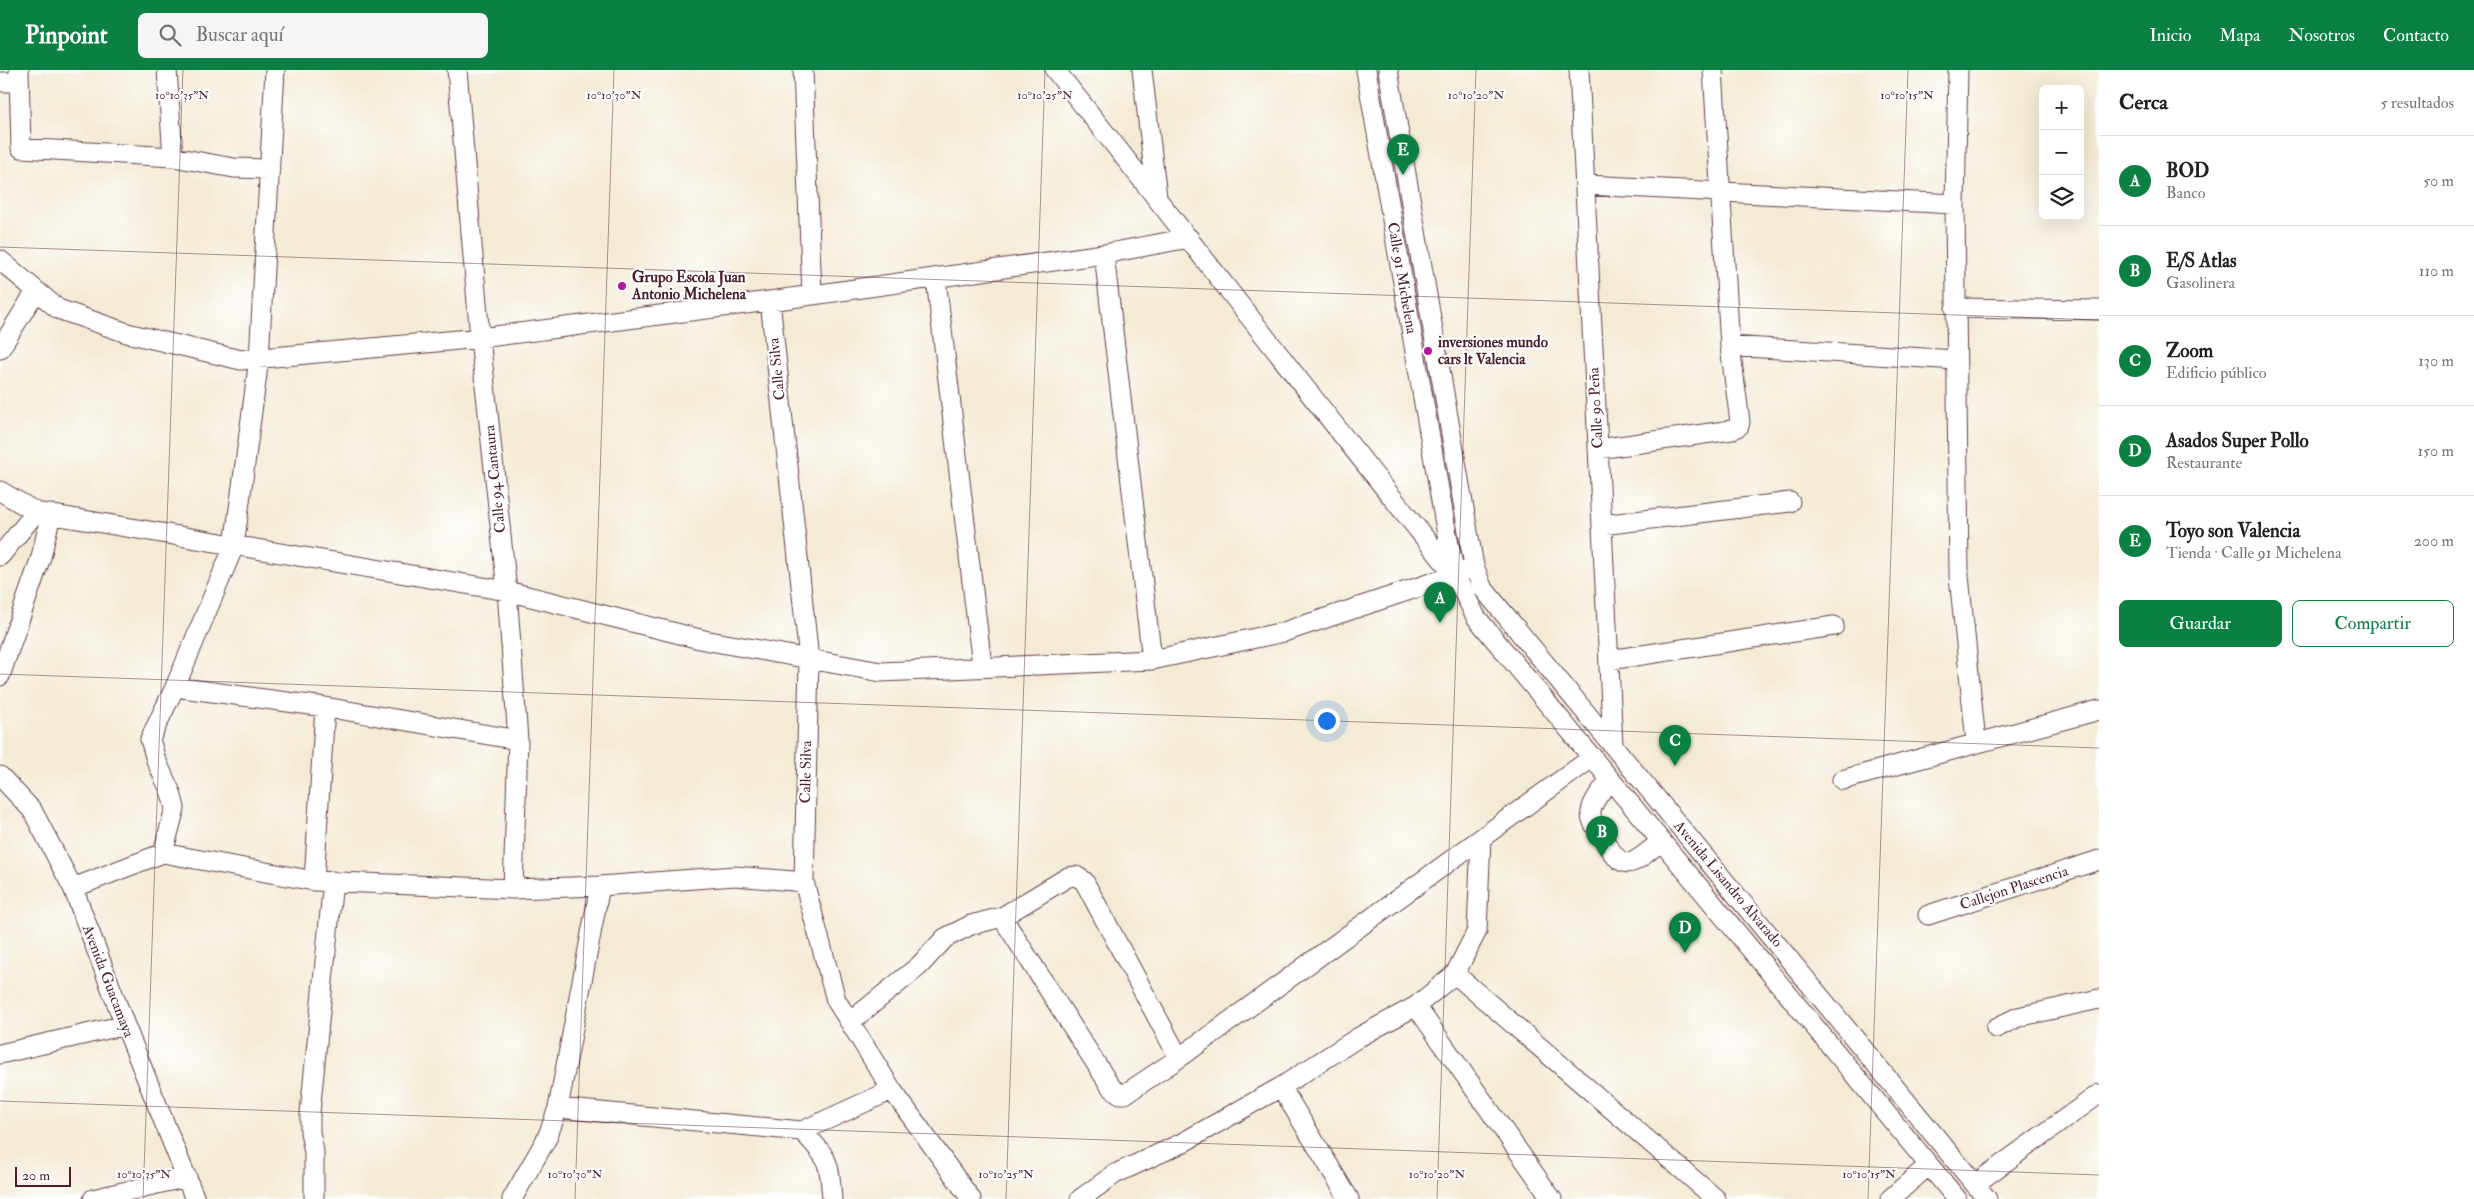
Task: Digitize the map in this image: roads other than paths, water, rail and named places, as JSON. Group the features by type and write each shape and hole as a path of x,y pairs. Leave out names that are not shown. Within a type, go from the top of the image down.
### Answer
{"street":[{"path":"167,70 173,156"},
{"path":"163,853 175,808 171,792 156,760 150,739 175,687 234,546 259,359 275,70"},
{"name":"Calle 94 Cantaura","path":"457,70 480,338 507,591 518,740 513,889"},
{"path":"803,70 812,295"},
{"path":"1055,70 1454,575"},
{"path":"1142,70 1157,197"},
{"name":"Calle 91 Michelena","path":"1366,70 1454,575"},
{"name":"Calle 91 Michelena","path":"1388,70 1474,566"},
{"name":"Calle 90 Peña","path":"1579,70 1613,745"},
{"path":"1598,449 1732,430 1739,426 1730,346 1712,70"},
{"path":"1958,70 1955,308 1959,576 1976,742"},
{"path":"0,82 19,76 21,148 173,156 234,168 270,169"},
{"path":"1586,185 1955,204"},
{"path":"0,260 58,309 127,333 241,360 480,338 770,301 1104,254 1189,238"},
{"path":"1104,254 1152,660"},
{"path":"936,279 982,666"},
{"path":"0,349 36,291"},
{"name":"Calle Silva","path":"770,301 809,659 804,882 836,1000 892,1090 971,1199"},
{"path":"1955,308 2099,310"},
{"path":"1730,346 1956,360"},
{"path":"0,491 43,513 507,591 704,640 881,672 982,666 1152,660 1284,632 1454,575 1474,566"},
{"path":"1602,525 1790,502"},
{"path":"0,556 43,513"},
{"path":"0,676 41,557 43,513"},
{"name":"Avenida Lisandro Alvarado","path":"1474,566 1482,587 1987,1199"},
{"name":"Avenida Lisandro Alvarado","path":"1454,575 1476,617 1593,757 1660,842 1957,1199"},
{"path":"1609,660 1834,626"},
{"path":"175,687 325,707 518,740"},
{"path":"314,881 325,707"},
{"path":"1842,780 2099,710"},
{"path":"1002,917 1111,1087 1120,1094 1125,1094 1179,1058 1593,757"},
{"name":"Avenida Guacamaya","path":"0,776 32,810 73,888 125,1025 195,1199"},
{"path":"1610,779 1593,804 1591,813 1592,821 1614,857 1624,863 1632,862 1660,842"},
{"path":"1080,1199 1115,1174 1182,1142 1281,1087 1359,1037 1416,1006 1455,974 1478,931 1481,839"},
{"path":"73,888 163,853 314,881 513,889 600,886 735,876 804,882"},
{"name":"Callejon Plascencia","path":"1928,915 2099,860"},
{"path":"850,1022 919,966 945,938 971,925 1002,917 1068,877 1076,876 1084,881 1179,1058"},
{"path":"314,1199 314,1152 310,1132 310,1113 333,881"},
{"path":"512,1199 547,1138 558,1108 600,886"},
{"path":"1455,974 1710,1198"},
{"path":"1996,1028 2018,1017 2099,999"},
{"path":"1416,1006 1552,1199"},
{"path":"0,1054 125,1025"},
{"path":"1281,1087 1349,1199"},
{"path":"558,1108 802,1131 892,1090"},
{"path":"1975,1184 2003,1166 2062,1119 2099,1094"},
{"path":"802,1131 819,1149 829,1164 832,1199"},
{"path":"1890,1199 1929,1165"},
{"path":"93,1199 187,1177"}],"place":[{"name":"Toyo son Valencia","path":"1403,175"},
{"name":"Grupo Escola Juan Antonio Michelena","path":"622,286"},
{"name":"inversiones mundo cars lt Valencia","path":"1428,351"},
{"name":"BOD","path":"1440,623"},
{"name":"Zoom","path":"1675,766"},
{"name":"E/S Atlas","path":"1602,857"},
{"name":"Asados Super Pollo","path":"1685,953"}]}
